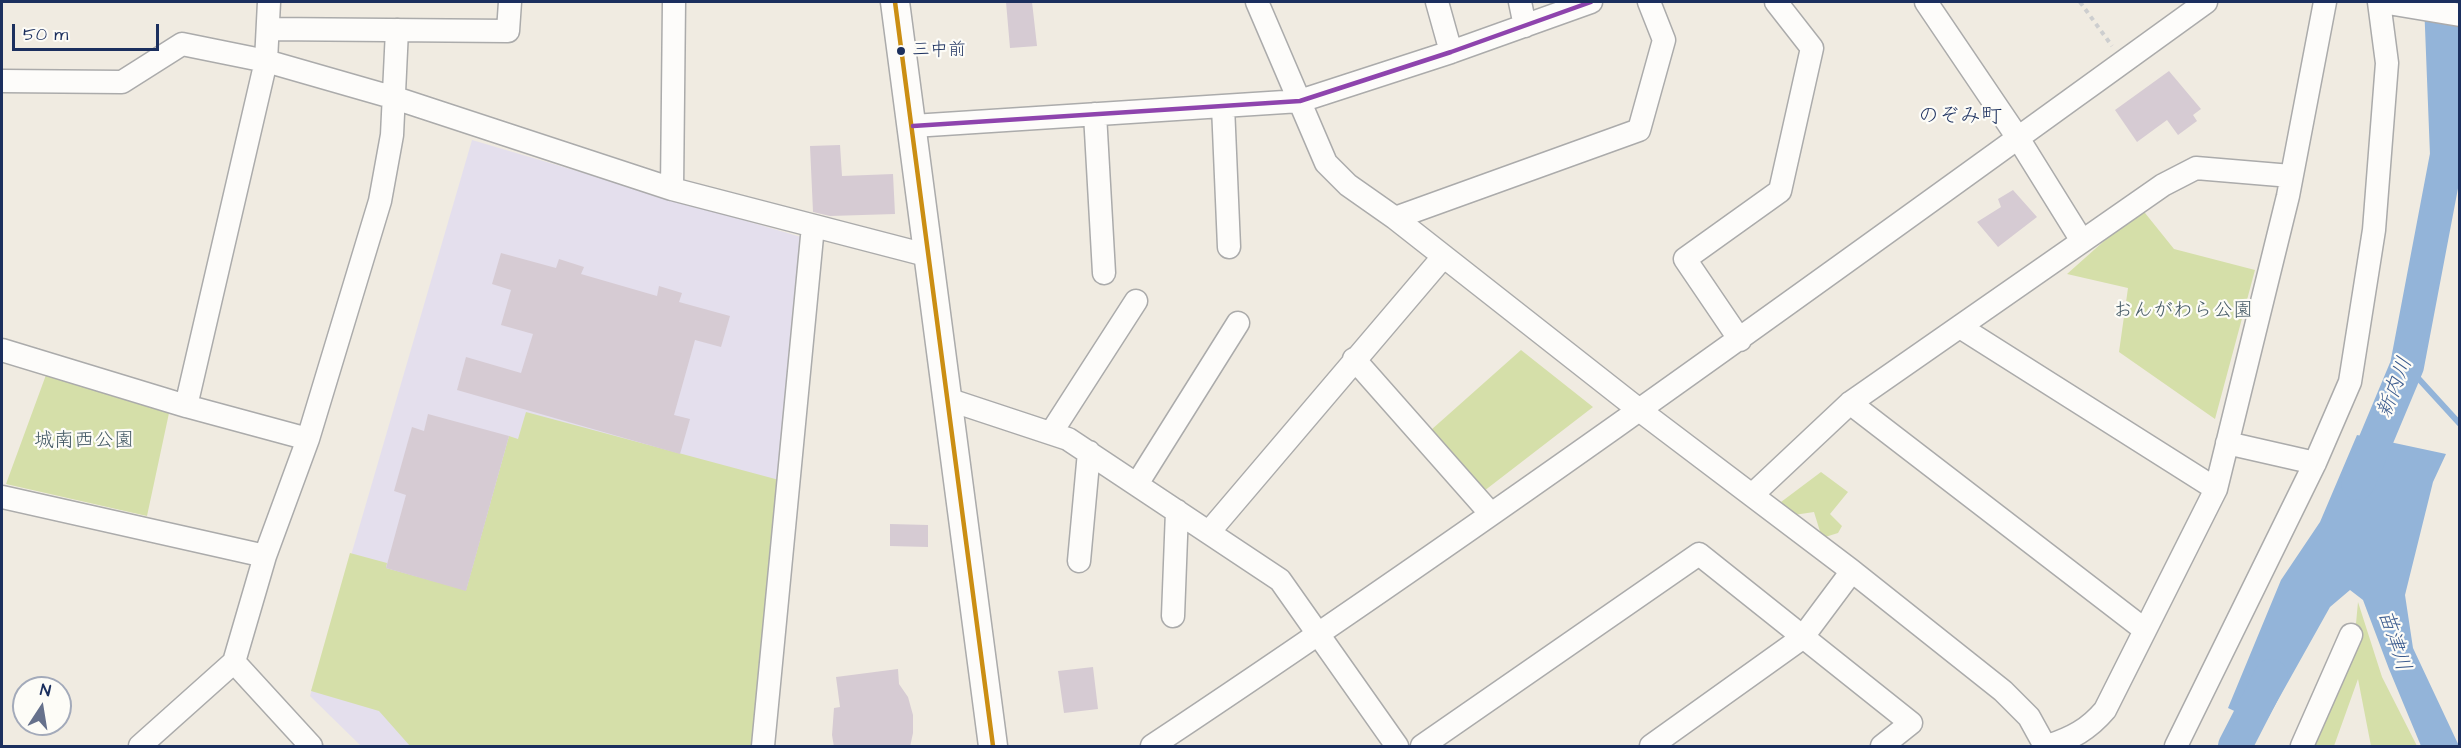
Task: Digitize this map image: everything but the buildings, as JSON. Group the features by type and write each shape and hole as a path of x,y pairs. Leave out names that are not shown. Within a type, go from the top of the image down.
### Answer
{"main road":[{"path":"895,2 993,747"}],"street":[{"path":"186,406 266,61 269,2"},
{"path":"268,28 508,31 510,2"},
{"path":"672,189 674,2"},
{"path":"1257,2 1326,162 1348,186 1395,219 1638,409 1852,571 2003,691 2028,717 2047,747 2091,726 2105,710 2216,489 2288,196 2325,2"},
{"path":"1437,2 1451,52"},
{"path":"1520,2 1525,26"},
{"path":"912,126 1300,101 1451,52 1591,2"},
{"path":"1395,219 1639,129 1664,40 1649,2"},
{"path":"1740,340 1685,259 1780,191 1812,48 1776,2"},
{"path":"1926,2 2018,138 2082,241"},
{"path":"1152,747 1319,636 1638,409 1740,340 2206,2"},
{"path":"2176,747 2315,463 2350,382 2374,230 2387,63 2385,2 2460,15"},
{"path":"140,747 234,662 265,556 309,440 380,201 392,135 397,30"},
{"path":"2,81 122,82 182,44 266,61 395,98 672,189 930,256"},
{"path":"1223,106 1229,247"},
{"path":"1095,114 1104,273"},
{"path":"1752,495 1850,403 2163,185 2196,168 2291,176"},
{"path":"763,747 813,226"},
{"path":"1209,532 1443,257"},
{"path":"1051,433 1136,301"},
{"path":"1137,484 1238,323"},
{"path":"1960,327 2216,489"},
{"path":"2,350 186,406 309,440"},
{"path":"1354,359 1491,513"},
{"path":"947,399 1068,439 1280,580 1397,747"},
{"path":"1850,403 2145,630"},
{"path":"2227,444 2315,463"},
{"path":"1079,561 1089,452"},
{"path":"4,503 265,556"},
{"path":"1173,616 1177,511"},
{"path":"1422,747 1699,554 1911,723 1882,747"},
{"path":"1651,747 1802,638 1852,571"},
{"path":"2302,747 2351,635"},
{"path":"234,662 301,743"}],"path":[{"path":"2080,2 2123,62"}],"shaded area":[{"path":"472,140 801,237 752,746 361,746 310,696"}],"green space":[{"name":"おんがわら公園","path":"2141,208 2174,249 2255,270 2215,419 2119,352 2128,288 2067,274"},
{"path":"1521,350 1593,407 1484,491 1431,430"},
{"name":"城南西公園","path":"50,364 169,413 147,516 6,484"},
{"path":"526,412 779,480 752,746 410,746 379,711 311,691 350,553 387,563 386,568 466,590 509,436 518,439"},
{"path":"1821,472 1848,492 1830,514 1842,526 1838,533 1822,538 1814,512 1794,515 1781,502"},
{"path":"2358,602 2382,677 2417,746 2371,746 2358,679 2334,746 2308,746 2354,645"}],"water":[{"name":"苗津川","path":"2357,435 2446,454 2433,482 2405,595 2413,648 2459,746 2421,746 2363,600 2350,590 2330,607 2264,725 2228,708 2281,580 2320,522"}],"waterway":[{"name":"新内川","path":"2358,483 2407,366 2447,155 2441,2"},
{"path":"2407,366 2460,424"},
{"name":"新内川","path":"2235,746 2271,676"}],"transit line":[{"path":"895,2 993,746"},
{"path":"913,126 1300,101 1451,52 1591,2"}],"place":[{"name":"三中前","path":"901,51"}],"district":[{"name":"のぞみ町","path":"1960,118"}]}
